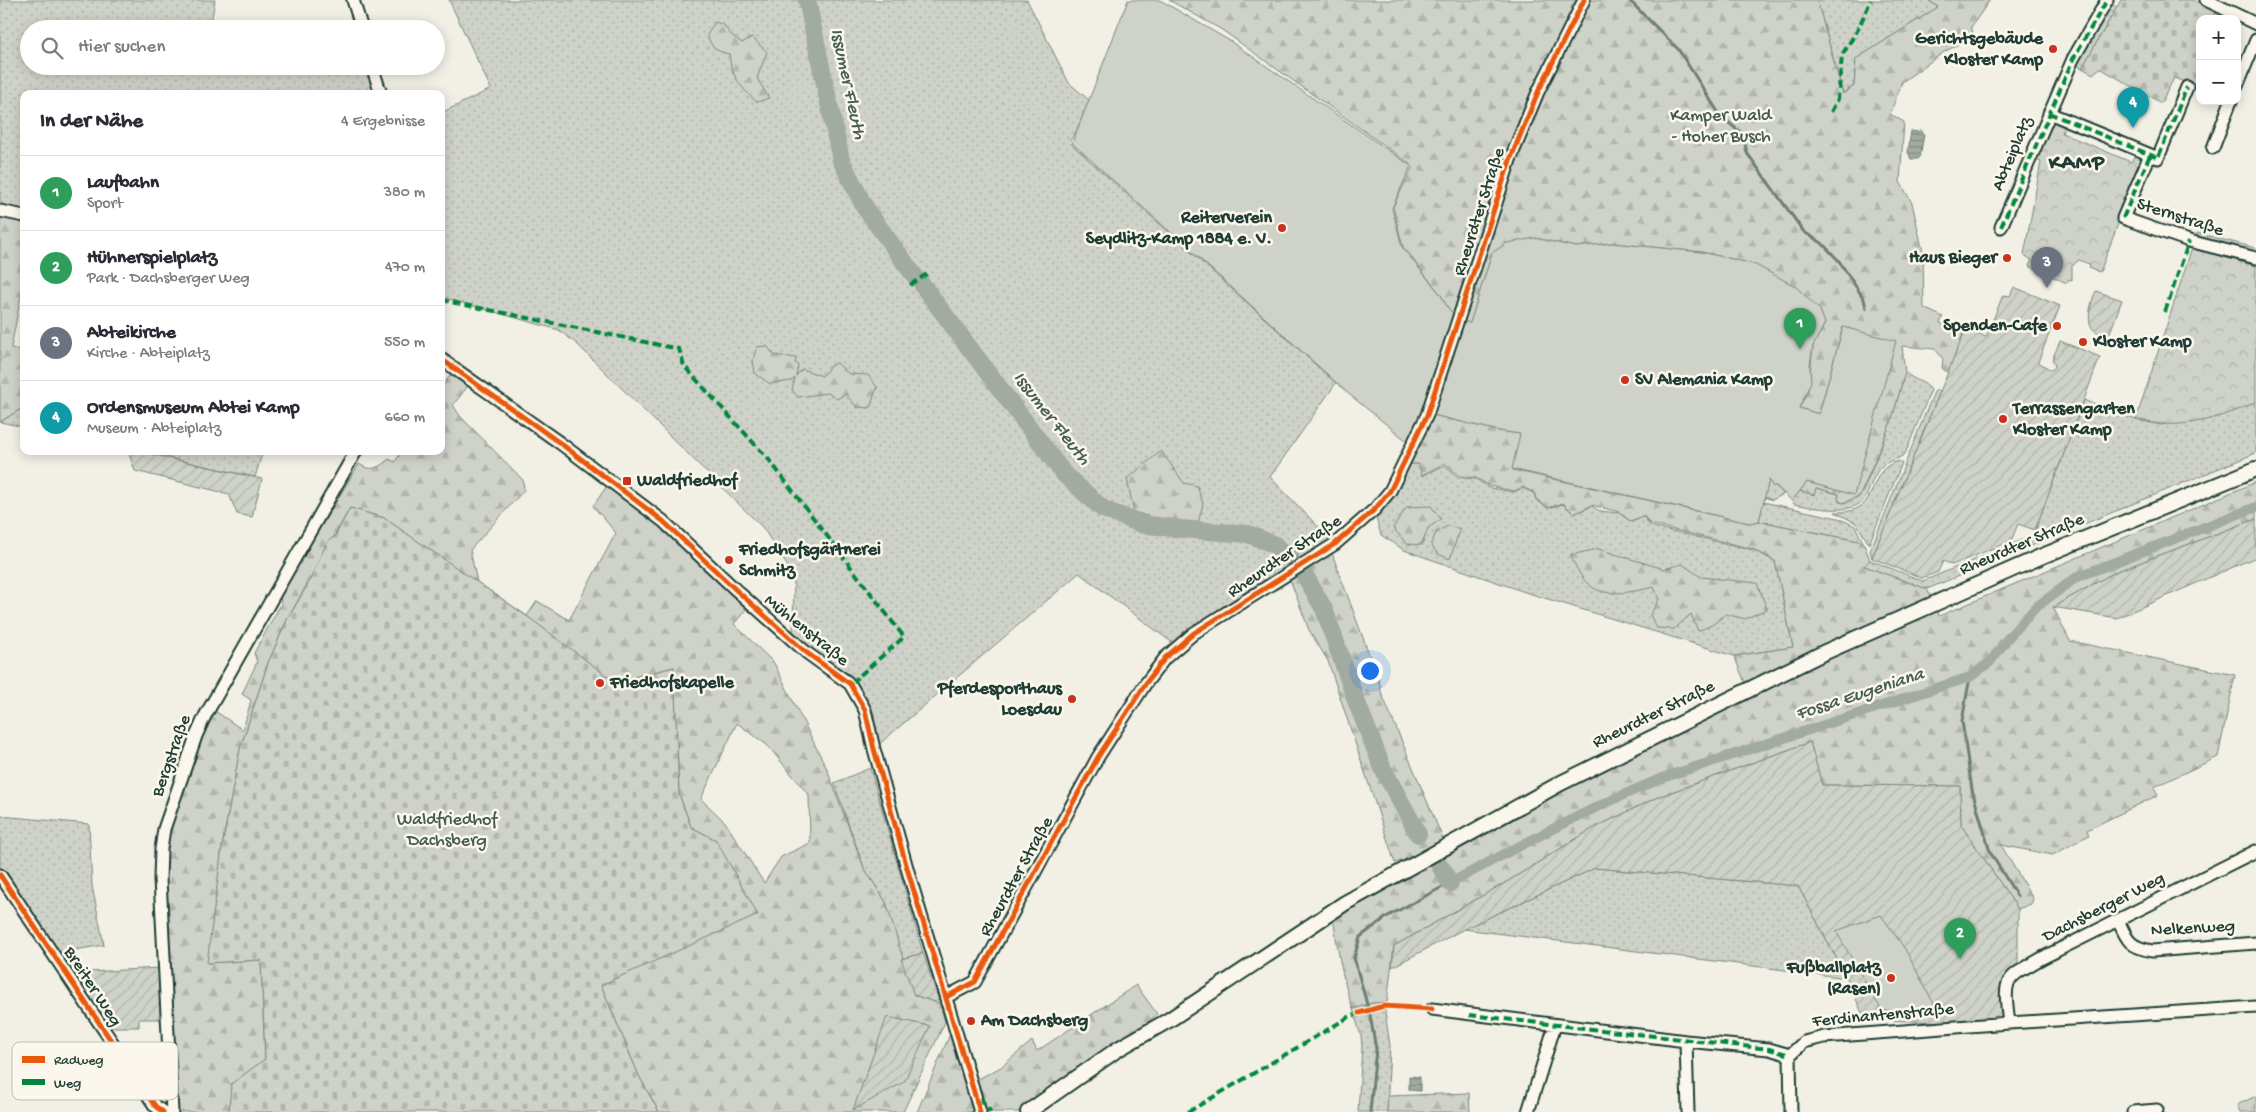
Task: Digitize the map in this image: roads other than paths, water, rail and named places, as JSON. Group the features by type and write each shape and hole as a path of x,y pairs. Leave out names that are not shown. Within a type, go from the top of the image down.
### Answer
{"main road":[{"name":"Rheurdter Straße","path":"1028,1112 1118,1049 1169,1020 1345,903 1560,783 1823,653 2040,556 2256,469"}],"street":[{"path":"353,0 359,20"},
{"name":"Rheurdter Straße","path":"946,997 975,982 1098,758 1146,683 1165,658 1194,633 1335,544 1375,510 1390,491 1416,441 1431,406 1510,160 1538,92 1584,0"},
{"path":"2049,112 2072,59 2107,0"},
{"path":"2206,0 2243,20 2256,24"},
{"path":"2241,76 2256,40"},
{"path":"375,75 380,90"},
{"path":"2150,155 2158,158 2187,87"},
{"path":"2213,148 2229,105"},
{"name":"Abteiplatz","path":"2001,227 2049,112 2150,155"},
{"name":"Sternstraße","path":"2150,155 2123,218 2189,241 2256,258"},
{"path":"0,211 20,215"},
{"name":"Mühlenstraße","path":"445,362 560,443 662,521 811,656 850,684 865,710 884,785 980,1112"},
{"name":"Bergstraße","path":"168,1042 160,879 164,828 196,736 205,716 354,455"},
{"name":"Dachsberger Weg","path":"2009,1023 2005,990 2011,976 2256,851"},
{"name":"Breiter Weg","path":"0,875 112,1042"},
{"name":"Nelkenweg","path":"2118,920 2127,939 2136,948 2152,950 2256,944"},
{"name":"Ferdinantenstraße","path":"1790,1056 1804,1042 1824,1037 2256,1007"},
{"path":"1432,1009 1686,1041 1770,1049 1790,1056 1791,1112"},
{"path":"1528,1112 1554,1025"},
{"path":"1686,1041 1688,1112"},
{"name":"Breiter Weg","path":"151,1100 163,1112"},
{"path":"2133,1112 2157,1110"}],"waterway":[{"name":"Issumer Fleuth","path":"807,0 841,160 865,208 914,275"},
{"path":"1629,0 1678,49 1720,115 1743,135 1747,153 1804,232 1822,243 1839,261 1864,299 1866,308"},
{"name":"Issumer Fleuth","path":"923,286 1064,474 1103,509 1141,524 1248,534 1275,545 1291,559"},
{"name":"Fossa Eugeniana","path":"1450,883 1585,813 1668,776 1970,677 1990,662 2008,638 2036,607 2077,577 2256,507"},
{"name":"Issumer Fleuth","path":"1304,574 1324,609 1357,703 1383,769 1418,834"},
{"path":"1970,677 1962,721 1972,790 1990,852 2017,896"},
{"name":"Issumer Fleuth","path":"1440,866 1450,883"},
{"path":"1370,1112 1376,1049 1370,1015 1354,958 1360,937 1388,916 1450,883"}],"place":[{"name":"Gerichtsgebäude Kloster Kamp","path":"2053,49"},
{"name":"Ordensmuseum Abtei Kamp","path":"2133,128"},
{"name":"Reiterverein Seydlitz-Kamp 1884 e. V.","path":"1282,228"},
{"name":"Haus Bieger","path":"2007,258"},
{"name":"Abteikirche","path":"2047,288"},
{"name":"Spenden-Cafe","path":"2057,326"},
{"name":"Kloster Kamp","path":"2083,342"},
{"name":"Laufbahn","path":"1800,349"},
{"name":"SV Alemania Kamp","path":"1625,380"},
{"name":"Terrassengarten Kloster Kamp","path":"2003,419"},
{"name":"Waldfriedhof","path":"627,481"},
{"name":"Friedhofsgärtnerei Schmitz","path":"729,560"},
{"name":"Friedhofskapelle","path":"600,683"},
{"name":"Pferdesporthaus Loesdau","path":"1072,699"},
{"name":"Hühnerspielplatz","path":"1960,959"},
{"name":"Fußballplatz (Rasen)","path":"1891,978"},
{"name":"Am Dachsberg","path":"971,1021"}],"district":[{"name":"KAMP","path":"2077,164"}],"park label":[{"name":"Kamper Wald - Hoher Busch","path":"1721,126"},
{"name":"Waldfriedhof Dachsberg","path":"447,830"}]}
